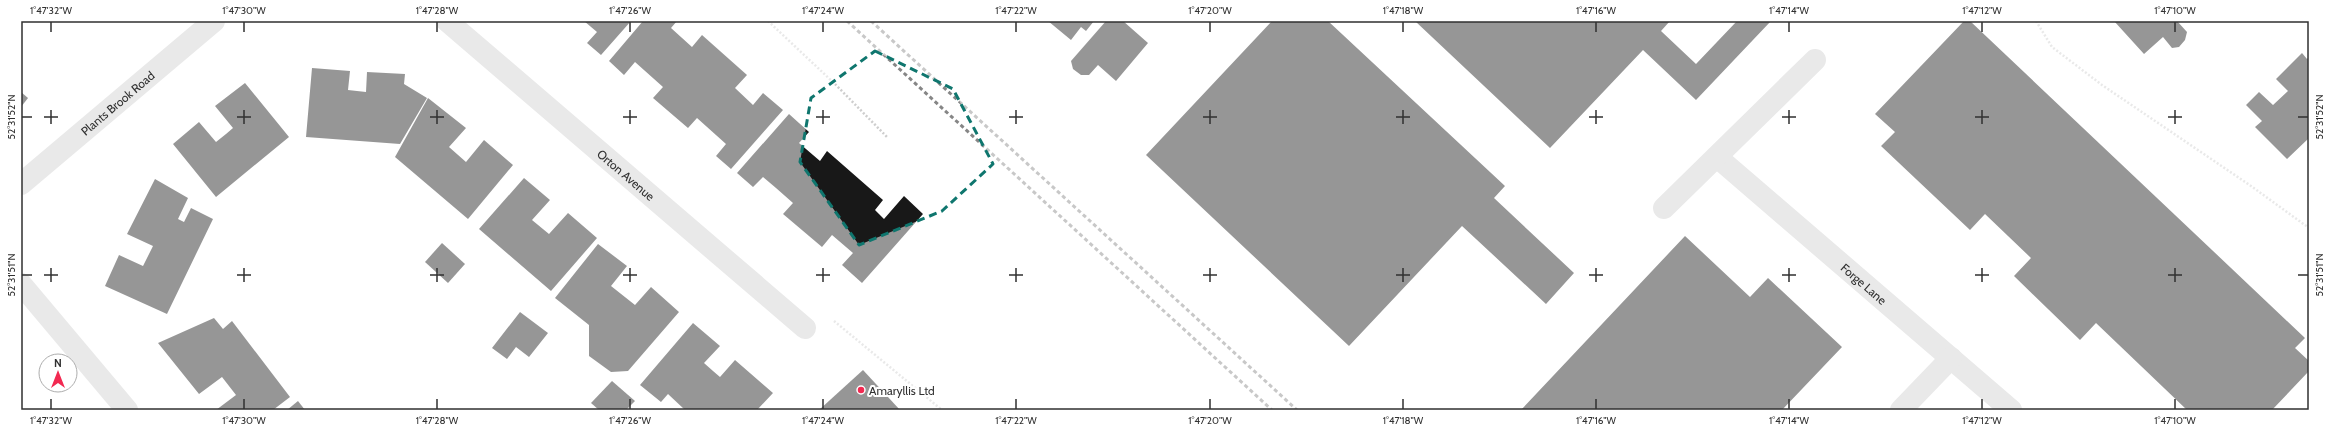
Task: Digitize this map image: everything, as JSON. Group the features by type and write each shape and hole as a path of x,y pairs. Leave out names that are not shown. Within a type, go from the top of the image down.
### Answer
{"street":[{"name":"Plants Brook Road","path":"21,184 214,21"},
{"name":"Orton Avenue","path":"447,21 805,328"},
{"path":"1664,208 1815,60"},
{"name":"Forge Lane","path":"1717,157 2011,410"},
{"path":"21,284 127,410"},
{"path":"1901,410 1951,358"}],"path":[{"path":"768,21 836,84 887,137"},
{"path":"2036,21 2052,47 2102,85 2252,186 2309,228"},
{"path":"805,328 827,315 942,410"}],"highlighted area":[{"path":"875,51 953,89 993,164 942,211 859,245 800,162 811,98"}],"building":[{"path":"584,21 631,21 601,55 587,43 597,32"},
{"path":"643,21 677,21 671,28 692,47 702,35 747,75 735,88 753,105 763,93 783,110 731,169 716,156 726,144 697,118 688,128 653,98 663,87 635,62 624,75 609,61"},
{"path":"1048,21 1094,21 1086,31 1081,27 1071,40"},
{"path":"1106,21 1123,21 1148,43 1116,81 1098,65 1089,75 1081,75 1073,69 1071,61"},
{"path":"1272,21 1328,21 1505,186 1494,198 1574,273 1546,304 1462,226 1349,346 1146,155"},
{"path":"1415,21 1670,21 1661,31 1696,64 1737,21 1771,21 1696,100 1643,50 1550,148"},
{"path":"1964,21 1970,21 2305,338 2295,348 2309,361 2309,371 2272,410 2187,410 2096,323 2080,340 2014,276 2031,258 1985,214 1970,230 1881,146 1895,132 1875,114"},
{"path":"2114,21 2177,21 2187,32 2185,40 2179,47 2172,48 2163,37 2144,54"},
{"path":"2302,53 2307,59 2309,57 2309,138 2287,159 2255,127 2262,121 2246,105 2259,92 2273,105 2288,91 2276,79"},
{"path":"312,68 350,71 348,90 366,92 367,72 405,74 404,84 427,98 400,144 306,137"},
{"path":"245,83 289,137 216,197 173,144 199,122 216,142 226,134 233,128 215,106"},
{"path":"21,92 28,98 21,107"},
{"path":"428,98 466,128 449,147 466,162 484,140 513,165 468,219 395,157"},
{"path":"789,114 809,132 799,143 820,161 827,151 883,200 875,210 884,219 904,196 923,214 862,283 842,265 853,253 832,235 822,247 783,214 793,203 776,188 763,177 753,187 737,173"},
{"path":"524,178 550,200 532,220 549,234 568,213 597,238 551,291 479,229"},
{"path":"155,179 188,198 178,219 184,222 191,208 213,219 167,314 105,286 119,255 143,266 153,246 127,234"},
{"path":"1685,236 1750,297 1768,278 1842,347 1782,410 1521,410"},
{"path":"442,243 465,264 448,283 425,262"},
{"path":"598,244 627,266 611,286 635,305 651,287 679,312 628,371 611,372 589,356 589,325 555,298"},
{"path":"520,312 548,333 529,357 516,347 507,359 492,348"},
{"path":"214,318 223,329 232,321 290,397 273,410 216,410 236,395 222,377 199,394 158,343"},
{"path":"693,323 720,346 704,363 713,371 720,377 735,360 773,393 757,410 685,410 668,394 661,402 640,385"},
{"name":"Amaryllis Ltd","path":"863,370 900,410 819,410"},
{"path":"612,381 635,401 626,410 599,410 591,403"},
{"path":"298,401 305,410 287,410"}],"railway":[{"path":"847,21 1272,410"},
{"path":"871,21 1297,410"}],"place":[{"name":"Amaryllis Ltd","path":"861,390"}]}
